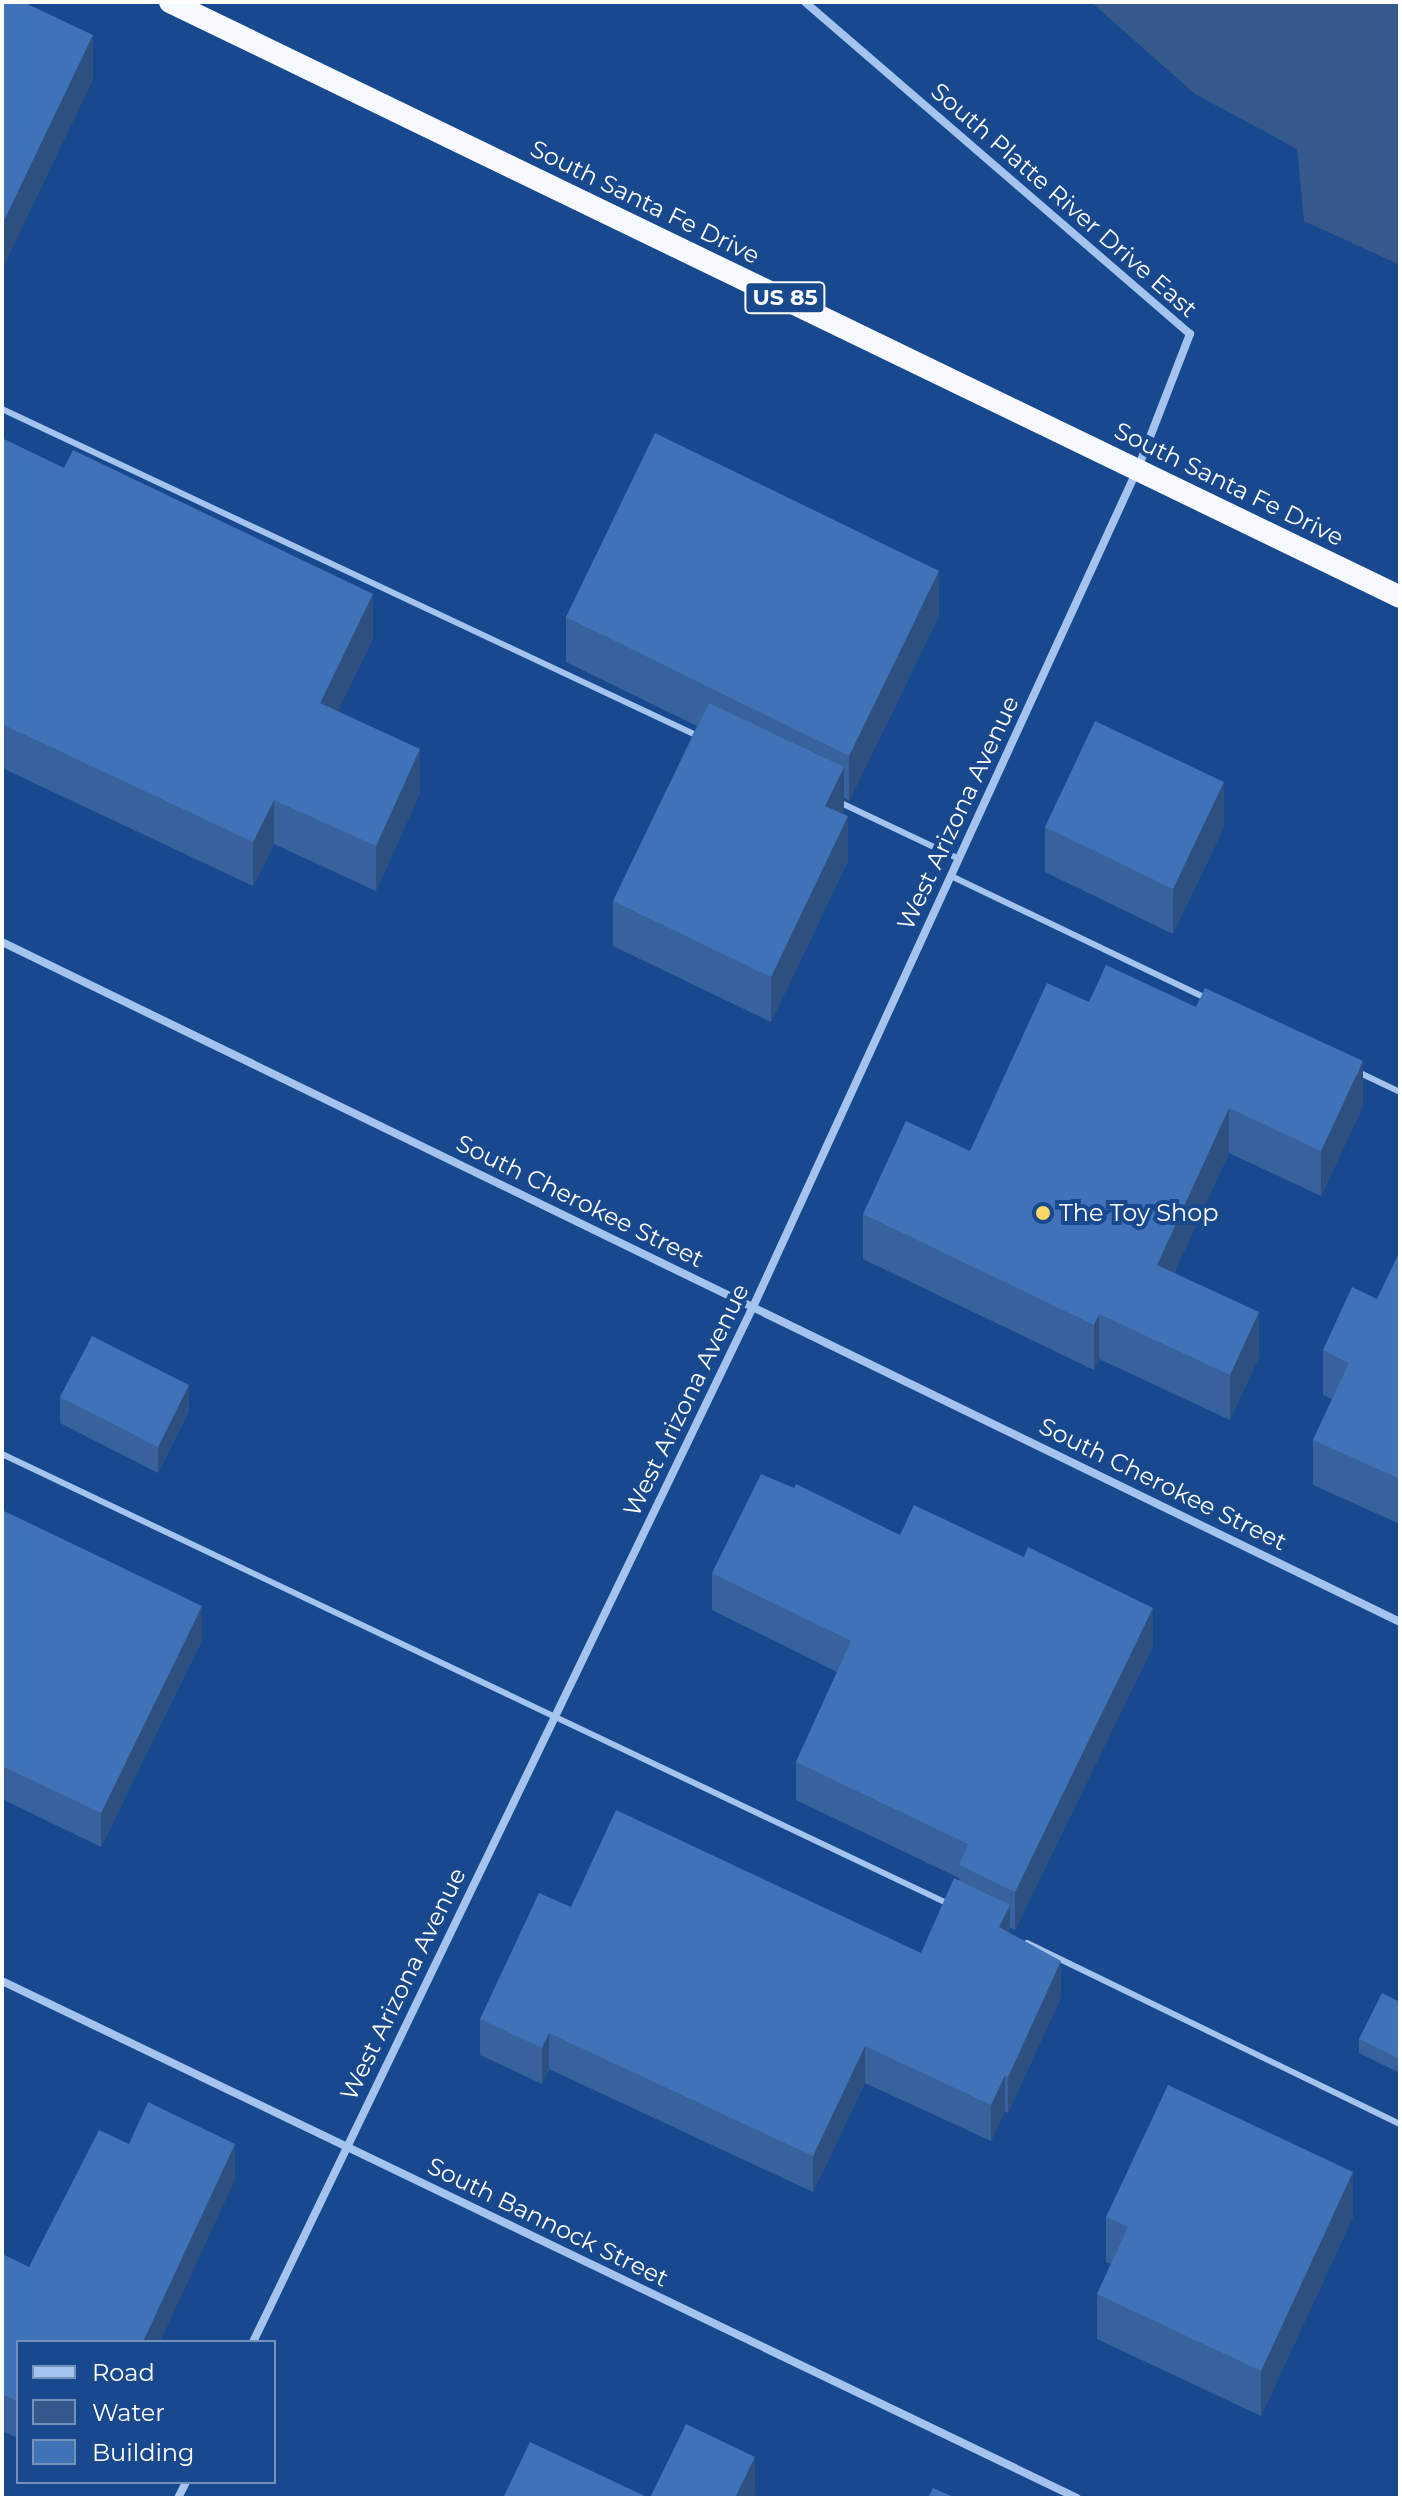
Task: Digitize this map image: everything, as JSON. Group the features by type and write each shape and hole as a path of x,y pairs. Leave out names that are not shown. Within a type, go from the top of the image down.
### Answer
{"highway":[{"name":"South Santa Fe Drive","path":"170,2 1400,597"}],"street":[{"name":"South Platte River Drive East","path":"805,2 1190,334 1138,468"},
{"name":"West Arizona Avenue","path":"254,2340 753,1307 1138,468"},
{"name":"South Cherokee Street","path":"2,942 1400,1622"},
{"name":"South Bannock Street","path":"2,1981 1077,2498"}],"lane":[{"path":"2,409 702,738"},
{"path":"830,798 959,859"},
{"path":"951,876 1217,1004"},
{"path":"1344,1065 1400,1092"},
{"path":"2,1454 962,1911"},
{"path":"1019,1939 1400,2124"}],"water":[{"path":"1091,2 1400,2 1400,265 1304,221 1297,149 1195,94"}],"building":[{"path":"2,2 23,2 93,35 2,225"},
{"path":"655,433 939,571 849,756 566,617"},
{"path":"2,438 64,468 73,450 373,594 320,703 420,749 376,846 274,800 253,842 2,724"},
{"path":"709,703 844,767 825,806 848,816 771,977 613,901"},
{"path":"1095,721 1224,782 1173,889 1045,827"},
{"name":"The Toy Shop","path":"1106,965 1196,1007 1205,988 1363,1061 1321,1151 1229,1108 1157,1265 1259,1312 1230,1375 1099,1314 1094,1325 863,1214 906,1121 970,1151 1047,983 1089,1002"},
{"path":"1400,1251 1400,1479 1313,1440 1349,1363 1323,1350 1352,1287 1377,1299"},
{"path":"92,1336 189,1385 158,1447 60,1397"},
{"path":"761,1474 794,1488 796,1484 900,1535 914,1505 1024,1557 1028,1547 1153,1608 1015,1892 959,1865 968,1844 796,1762 851,1641 712,1573"},
{"path":"2,1510 202,1606 101,1813 2,1766"},
{"path":"616,1810 921,1953 954,1878 1010,1905 999,1927 1061,1961 1008,2077 1005,2075 991,2105 865,2046 813,2156 549,2033 542,2048 480,2019 539,1893 571,1907"},
{"path":"1382,1993 1400,2002 1400,2059 1359,2039"},
{"path":"1168,2085 1353,2172 1261,2371 1097,2294 1128,2227 1106,2217"},
{"path":"148,2102 235,2144 144,2340 16,2340 16,2400 2,2394 2,2254 29,2267 99,2130 129,2144"},
{"path":"686,2424 755,2457 735,2498 650,2498"},
{"path":"530,2442 649,2498 503,2498"},
{"path":"933,2488 956,2498 928,2498"}],"place":[{"name":"The Toy Shop","path":"1043,1213"}]}
